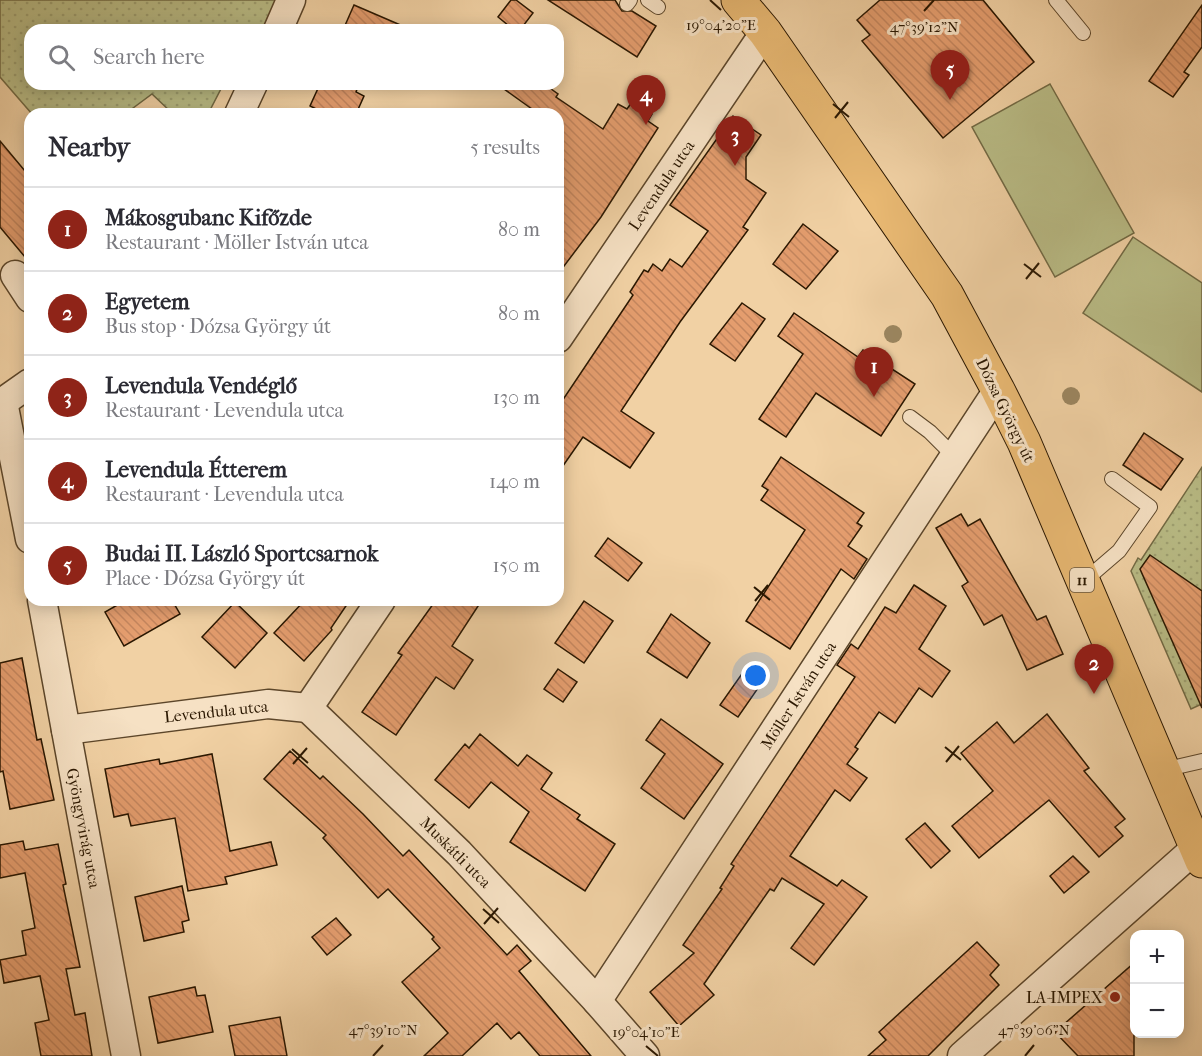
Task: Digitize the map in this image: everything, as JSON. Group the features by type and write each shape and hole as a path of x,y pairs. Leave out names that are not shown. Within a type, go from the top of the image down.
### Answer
{"main road":[{"name":"Dózsa György út","path":"738,0 765,32 947,295 1024,442 1199,854"}],"street":[{"path":"281,24 291,0"},
{"name":"Levendula utca","path":"564,329 765,32"},
{"path":"242,108 250,90"},
{"path":"24,387 2,403 24,510"},
{"name":"Möller István utca","path":"597,1001 998,390"},
{"name":"Gyöngyvirág utca","path":"43,606 126,1056"},
{"path":"308,708 377,606"},
{"name":"Levendula utca","path":"66,730 268,704 308,708"},
{"name":"Muskátli utca","path":"308,708 459,853 645,1056"},
{"path":"962,1056 1199,854"}],"lane":[{"path":"1056,0 1083,33"},
{"path":"909,417 930,432 954,456"},
{"path":"1083,582 1119,551 1150,507 1112,479"},
{"path":"1162,771 1202,761"}],"green space":[{"path":"0,0 276,0 266,24 24,24 24,90 220,90 211,108 167,108 152,94 133,108 27,108 0,77"},
{"path":"1050,84 1134,233 1055,277 972,127"},
{"path":"1133,237 1202,283 1202,392 1083,313"},
{"path":"1202,467 1202,704 1191,709 1131,571 1138,558 1141,560"}],"building":[{"path":"511,0 516,0 533,13 525,24 507,24 498,17"},
{"path":"548,0 615,0 622,11 632,11 656,26 637,57"},
{"path":"880,0 983,0 1034,62 943,138 862,41 870,35 857,20"},
{"path":"354,5 398,24 346,24"},
{"path":"1202,5 1202,47 1184,72 1189,75 1173,97 1149,81"},
{"path":"317,90 357,90 356,92 364,96 359,108 314,108 310,106"},
{"path":"505,90 552,90 558,94 556,97 603,129 618,104 627,109 632,102 652,114 648,121 658,128 601,217 564,266 564,108 531,108"},
{"path":"733,116 761,135 746,157 746,179 766,193 743,227 748,230 680,322 621,411 654,433 630,468 583,437 564,464 564,398 633,295 630,292 644,270 648,272 653,264 662,271 670,259 682,267 708,231 670,205"},
{"path":"0,141 24,170 24,256 0,227"},
{"path":"803,224 838,251 806,289 773,264"},
{"path":"742,303 765,319 735,361 710,344"},
{"path":"794,313 858,357 863,350 915,384 881,436 816,393 786,437 759,419 803,354 778,336"},
{"path":"1144,433 1183,459 1161,490 1123,465"},
{"path":"781,457 864,513 857,523 862,526 848,546 867,559 854,579 841,569 790,649 746,621 805,530 761,500 768,490 762,486"},
{"path":"961,514 968,526 980,519 1037,620 1046,616 1063,654 1027,670 1002,615 984,625 962,586 968,582 936,528"},
{"path":"608,538 642,563 628,581 595,556"},
{"path":"1150,555 1202,591 1202,708 1140,569"},
{"path":"914,585 946,606 919,649 950,671 932,697 919,688 895,723 879,712 855,747 858,749 847,764 867,778 850,801 835,790 790,856 837,886 842,880 867,897 814,965 791,948 824,904 782,878 774,891 770,889 704,984 714,995 679,1026 650,992 694,953 683,945 722,889 720,888 734,866 731,864 855,677 837,665 851,644 858,649 885,607 896,613"},
{"path":"584,601 613,621 584,663 555,643"},
{"path":"116,606 175,606 180,614 124,646 105,612"},
{"path":"231,606 239,606 267,633 235,668 202,637"},
{"path":"299,606 346,606 331,628 332,630 304,661 274,633"},
{"path":"432,606 478,606 452,646 473,660 454,689 436,677 396,735 362,712 402,655 398,653"},
{"path":"671,614 710,643 687,678 647,652"},
{"path":"22,658 37,740 41,739 54,800 10,809 3,771 0,772 0,663"},
{"path":"746,668 763,681 738,717 720,705"},
{"path":"558,669 577,682 563,702 544,689"},
{"path":"1047,714 1089,768 1084,771 1125,819 1115,827 1123,836 1099,857 1049,800 979,858 952,826 993,791 961,753 997,722 1014,743"},
{"path":"661,719 723,764 684,819 641,788 665,754 646,740"},
{"path":"480,734 518,766 527,755 552,773 541,789 580,815 577,819 615,844 585,891 510,842 529,812 491,782 469,808 435,780 465,744 469,748"},
{"path":"290,751 320,779 323,776 403,856 409,850 507,955 517,945 531,961 519,971 591,1056 540,1056 519,1032 511,1039 497,1023 462,1056 424,1056 448,1033 402,982 440,948 432,939 434,937 388,889 378,898 323,838 326,835 264,779"},
{"path":"212,754 230,851 271,842 277,865 225,877 227,884 188,891 175,818 131,826 128,814 114,817 105,769 159,759 160,764"},
{"path":"925,823 950,851 931,868 906,839"},
{"path":"23,841 25,850 58,844 66,884 63,885 80,967 66,969 75,1015 85,1013 92,1056 41,1056 35,1023 49,1020 40,976 4,983 0,960 26,955 22,931 35,928 25,873 0,878 0,845"},
{"path":"1073,856 1089,872 1064,893 1050,876"},
{"path":"182,886 189,920 182,922 184,932 144,941 135,897"},
{"path":"336,918 351,935 327,955 312,937"},
{"path":"977,942 999,965 990,975 999,985 928,1056 868,1056 886,1040 879,1032"},
{"name":"LA-IMPEX","path":"1130,966 1130,1038 1134,1038 1134,1056 1078,1056 1055,1032"},
{"path":"195,987 197,996 205,995 213,1032 158,1043 149,997"},
{"path":"280,1017 287,1056 235,1056 229,1026"}],"place":[{"name":"Budai II. László Sportcsarnok","path":"950,100"},
{"name":"Levendula Étterem","path":"646,125"},
{"name":"Levendula Vendéglő","path":"735,166"},
{"name":"Mákosgubanc Kifőzde","path":"874,397"},
{"name":"Egyetem","path":"1094,694"},
{"name":"LA-IMPEX","path":"1115,997"}]}
